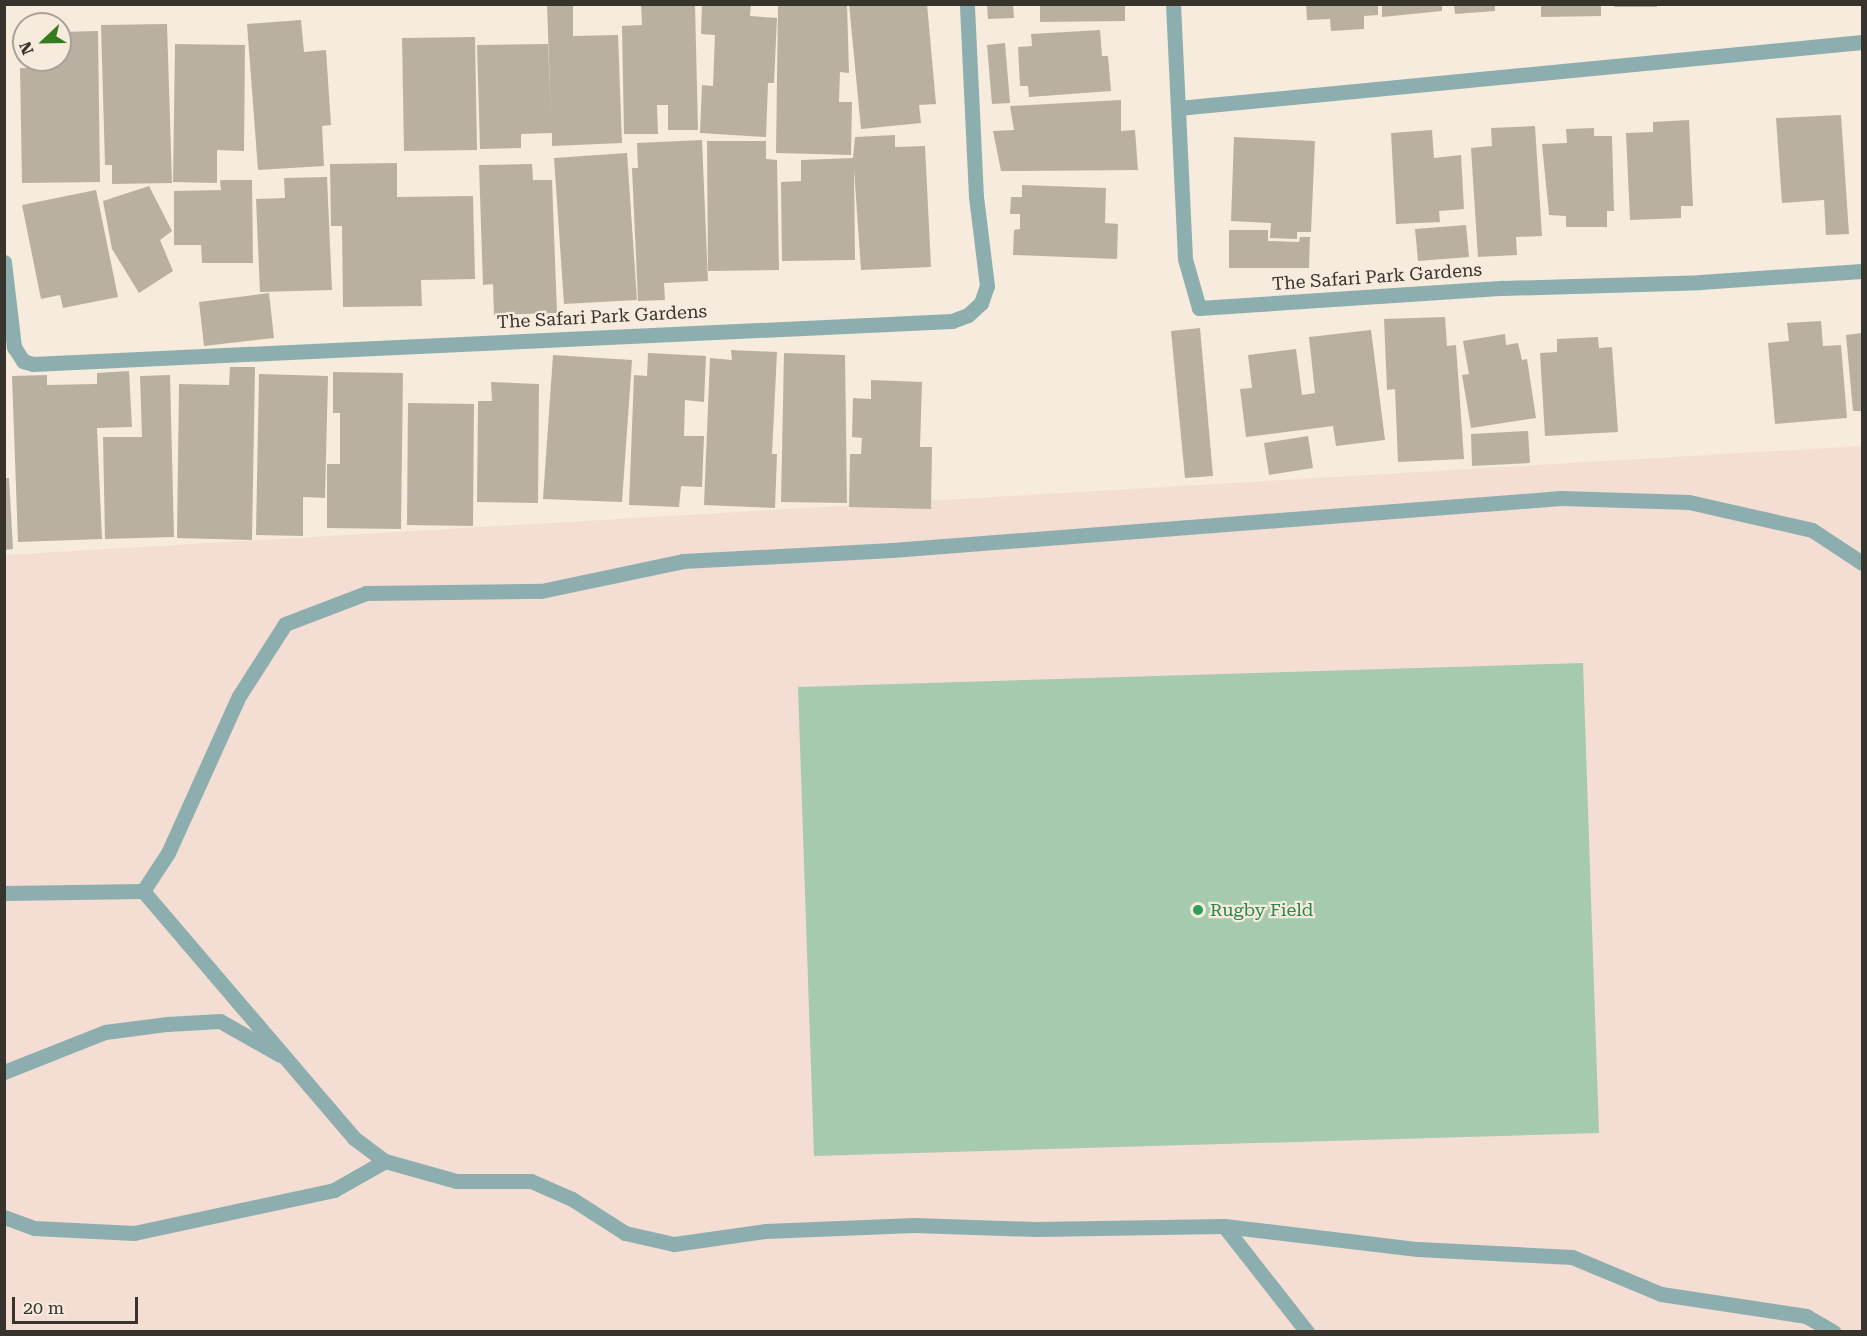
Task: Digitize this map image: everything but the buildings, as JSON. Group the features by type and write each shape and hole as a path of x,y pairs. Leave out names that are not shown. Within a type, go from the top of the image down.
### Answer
{"street":[{"name":"The Safari Park Gardens","path":"4,262 14,347 23,362 33,363 952,321 968,315 981,303 987,286 976,197 967,4"},
{"name":"The Safari Park Gardens","path":"1173,4 1185,259 1199,308 1503,288 1700,282 1863,271"},
{"path":"1178,108 1863,42"},
{"path":"143,891 168,853 238,696 285,624 366,593 541,591 683,561 892,550 1561,498 1689,502 1812,530 1863,563"},
{"path":"4,893 143,891 293,1062 354,1138 385,1161 456,1181 531,1181 572,1199 625,1233 674,1244 765,1232 903,1225 1036,1229 1224,1226 1418,1249 1572,1257 1661,1294 1806,1316 1834,1332"},
{"path":"4,1072 105,1032 220,1022 293,1062"},
{"path":"4,1217 34,1228 134,1233 210,1220 334,1190 385,1161"},
{"path":"1224,1226 1308,1332"}],"shaded area":[{"path":"1862,446 1862,1331 5,1332 5,555"}],"green space":[{"name":"Rugby Field","path":"1583,663 1599,1133 814,1156 798,687"}],"place":[{"name":"Rugby Field","path":"1198,910"}]}
